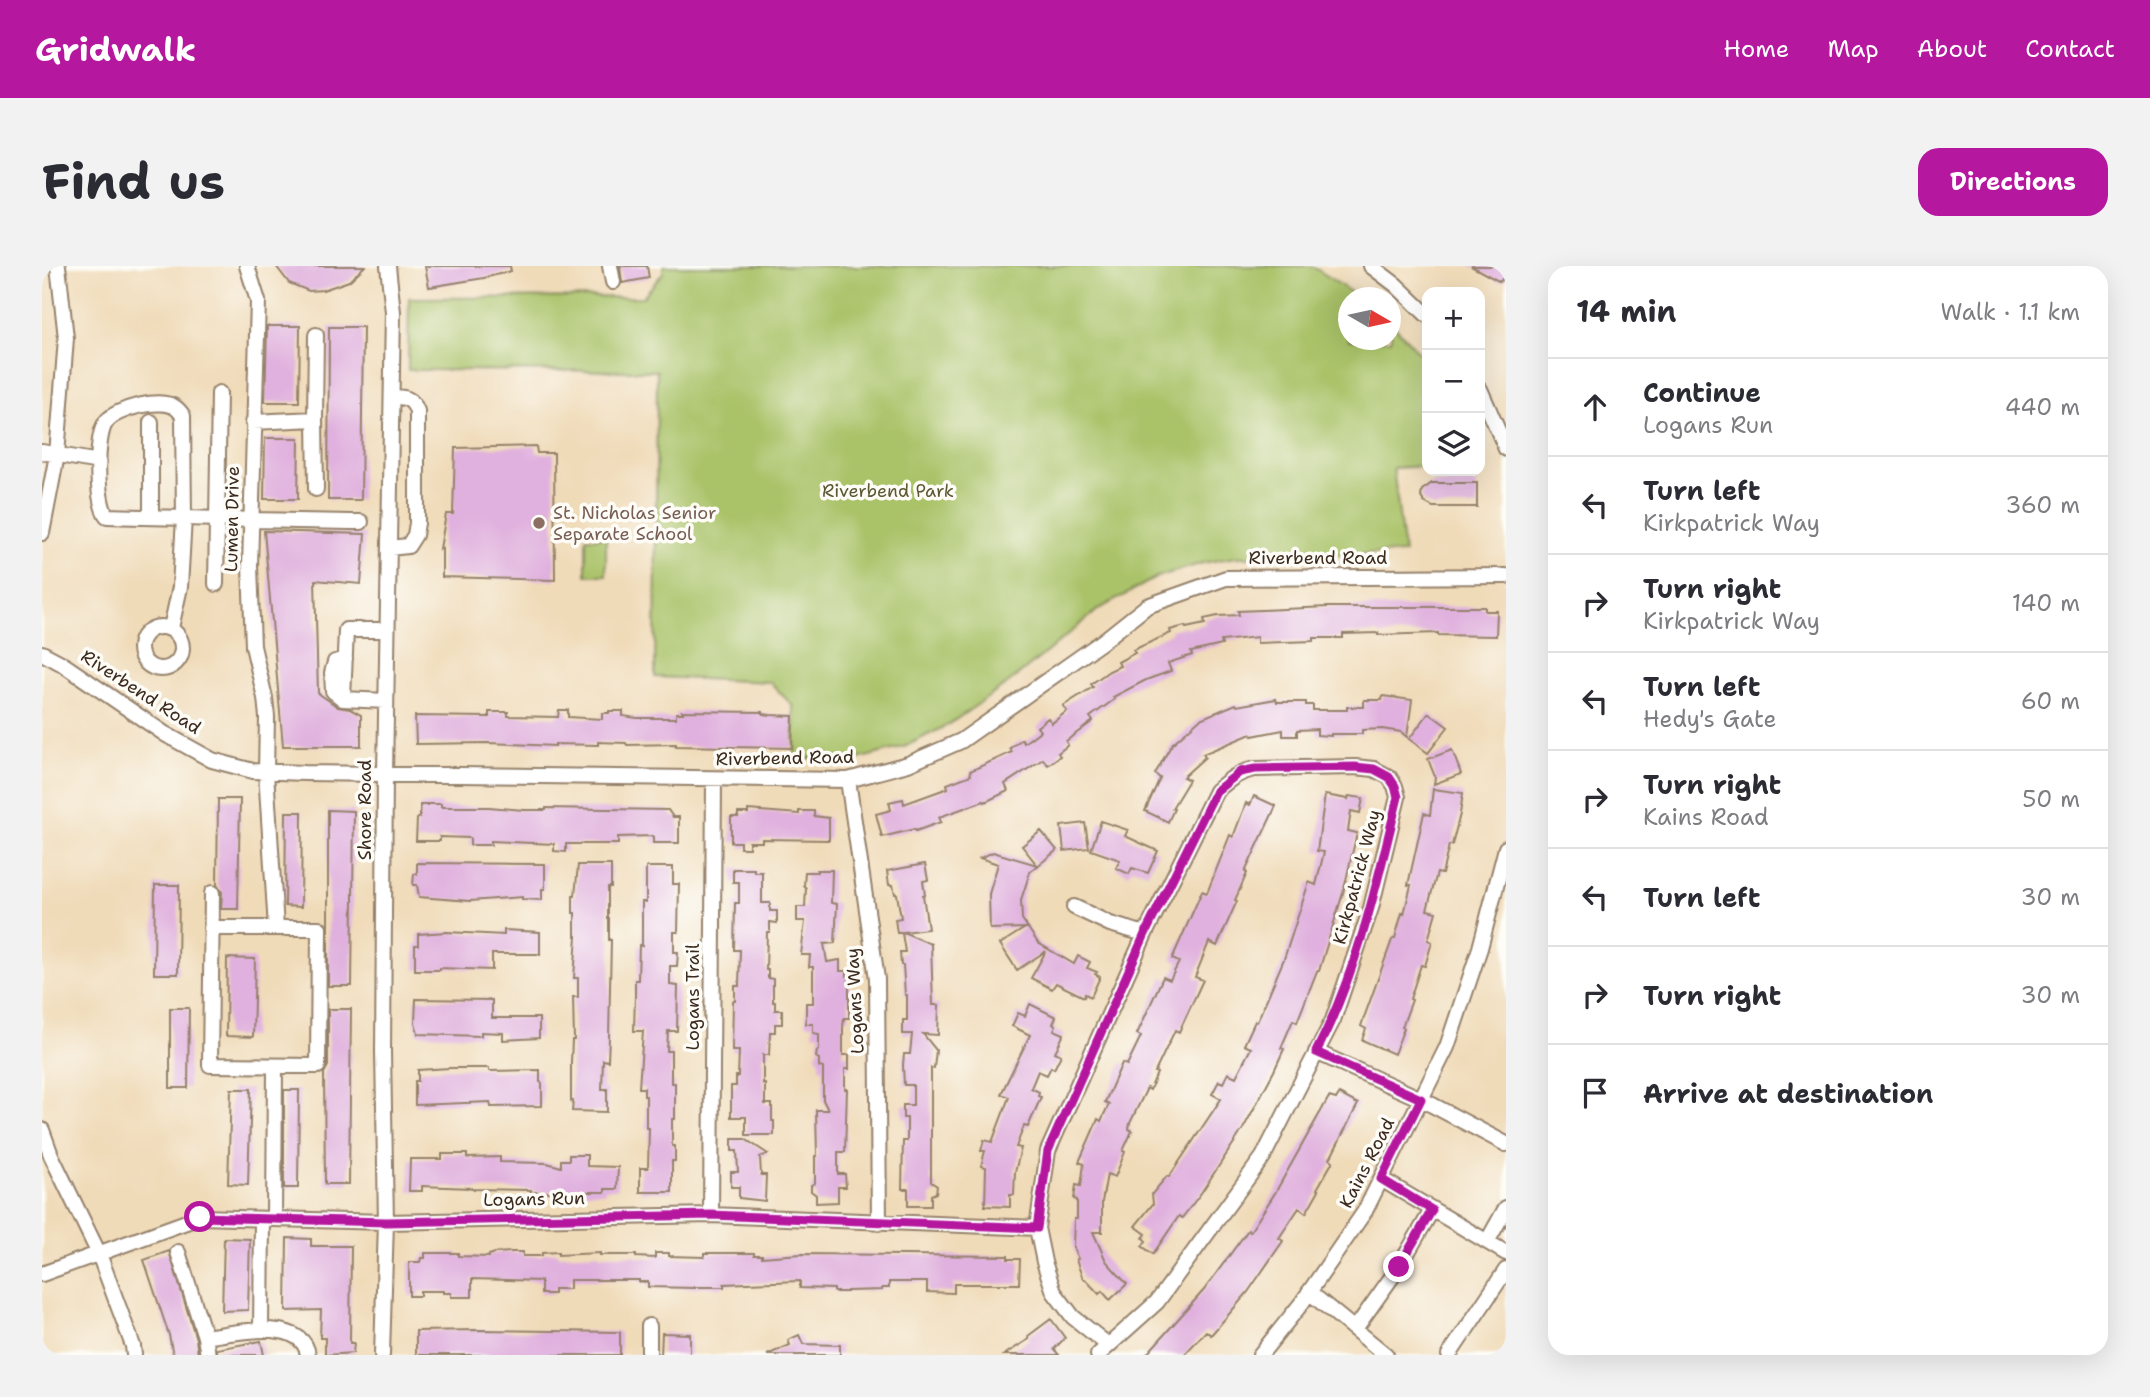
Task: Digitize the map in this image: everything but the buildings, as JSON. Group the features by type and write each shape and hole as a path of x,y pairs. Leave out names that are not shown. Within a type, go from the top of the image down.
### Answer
{"street":[{"path":"42,533 57,455 66,338 58,266"},
{"name":"Lumen Drive","path":"247,266 258,301 250,566 253,646 267,717 266,772 276,928"},
{"name":"Shore Road","path":"382,1355 386,1222 383,1052 385,774 393,312 388,266"},
{"path":"610,266 613,282"},
{"path":"1371,266 1422,309"},
{"path":"316,335 316,489"},
{"path":"216,584 219,393"},
{"path":"389,548 408,546 415,535 417,523 417,411 414,403 406,397 392,397"},
{"path":"1485,401 1506,449"},
{"path":"171,628 180,587 184,518 183,416 176,407 162,403 126,408 111,415 100,438 99,462 102,510 107,516 151,517 184,518 217,519 251,520 361,522"},
{"path":"253,422 315,419"},
{"path":"151,422 151,517"},
{"path":"42,452 99,462"},
{"name":"Riverbend Road","path":"42,653 200,754 253,771 848,780 908,764 961,741 1103,641 1147,606 1226,578 1506,576"},
{"path":"386,701 343,699 346,629 387,630"},
{"name":"Kirkpatrick Way","path":"1355,767 1374,769 1389,777 1395,786 1398,797 1371,908 1333,1020 1263,1157 1157,1301 1103,1350 1055,1292 1044,1262 1037,1228 1048,1151 1145,934 1216,791 1240,772 1255,769 1355,767"},
{"name":"Logans Trail","path":"711,1215 714,779"},
{"name":"Logans Way","path":"848,780 877,979 879,1223"},
{"name":"Kains Road","path":"1260,1355 1309,1292 1365,1211 1421,1099 1451,1035 1479,948 1506,848"},
{"path":"211,928 319,928 318,1066 210,1065 211,928 212,893"},
{"path":"1074,907 1110,924 1145,934"},
{"path":"1316,1052 1421,1099 1506,1144"},
{"path":"261,1330 275,1066"},
{"path":"42,1130 51,1155 99,1254 134,1355"},
{"path":"1381,1179 1506,1253"},
{"path":"1486,1242 1506,1208"},
{"path":"1355,1329 1399,1267 1432,1210"},
{"name":"Logans Run","path":"42,1274 200,1217 386,1222 711,1215 1037,1228"},
{"path":"178,1252 205,1337 208,1355"},
{"path":"1448,1355 1506,1270"},
{"path":"1309,1292 1385,1355"},
{"path":"649,1326 649,1355"},
{"path":"205,1337 261,1330 291,1333 296,1335 308,1355"}],"green space":[{"name":"Riverbend Park","path":"663,266 1312,266 1343,287 1338,287 1338,350 1401,350 1401,333 1422,356 1422,466 1393,468 1404,553 1235,557 1203,563 1157,577 1099,609 1010,682 948,725 904,747 858,759 795,758 793,706 770,682 655,677 657,371 408,370 409,298 643,297 663,273"},
{"path":"586,538 606,538 606,575 586,575"}],"place":[{"name":"St. Nicholas Senior Separate School","path":"539,523"}],"route":[{"path":"200,1217 386,1222 711,1215 1037,1228 1048,1151 1145,934 1216,791 1240,772 1255,769 1355,767 1374,769 1389,777 1398,797 1371,908 1333,1020 1316,1052 1421,1099 1381,1179 1432,1210 1399,1267"}]}
